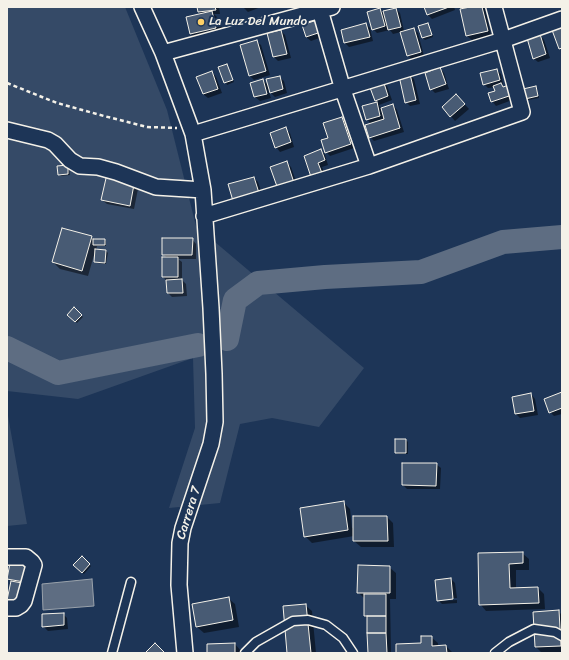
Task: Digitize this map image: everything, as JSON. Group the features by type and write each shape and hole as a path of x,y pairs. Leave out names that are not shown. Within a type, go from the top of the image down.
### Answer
{"street":[{"name":"Carrera 7","path":"142,7 163,53 192,131 203,190 214,374 215,422 211,444 183,528 180,543 179,585 185,653"},
{"path":"204,216 369,166 522,112 494,7"},
{"path":"163,53 326,9 343,90 369,166"},
{"path":"192,131 343,90 503,40 562,19"},
{"path":"7,130 48,140 55,144 70,160 80,166 98,167 156,187 203,190"},
{"path":"7,557 26,557 34,565 24,601 21,606 11,608"}],"lane":[{"path":"112,653 131,582"},
{"path":"245,653 256,642 293,621 308,620 326,625 343,638 353,653"},
{"path":"495,653 509,642 534,629 555,632 562,636"}],"path":[{"path":"7,83 57,103 147,127 192,131"}],"shaded area":[{"path":"7,7 125,7 167,110 196,226 364,368 319,427 272,418 240,424 220,503 169,508 195,428 193,358 78,399 7,391"},
{"path":"7,410 27,524 7,526"},
{"path":"92,579 94,606 43,610 42,584"}],"building":[{"path":"197,7 215,7 216,10 198,12"},
{"path":"424,7 449,7 427,15"},
{"path":"482,7 488,31 466,36 460,9"},
{"path":"380,8 385,26 372,30 367,12"},
{"path":"396,8 401,27 388,30 383,11"},
{"name":"La Luz Del Mundo","path":"212,11 216,28 190,34 186,17"},
{"path":"317,20 321,32 306,37 302,25"},
{"path":"366,23 370,37 344,43 341,30"},
{"path":"428,23 432,35 422,38 418,26"},
{"path":"562,27 562,48 559,49 552,30"},
{"path":"414,28 421,52 407,56 400,32"},
{"path":"281,30 287,54 273,57 267,33"},
{"path":"540,34 546,54 533,59 527,38"},
{"path":"257,40 266,71 249,76 240,45"},
{"path":"227,64 233,80 224,83 218,67"},
{"path":"440,67 446,84 430,90 425,73"},
{"path":"497,69 500,80 483,85 480,73"},
{"path":"212,71 218,89 203,94 196,77"},
{"path":"410,74 416,100 405,103 399,76"},
{"path":"280,76 283,89 270,93 266,79"},
{"path":"263,79 267,94 254,97 250,83"},
{"path":"383,80 388,96 375,101 369,85"},
{"path":"501,83 503,87 509,85 512,95 491,102 488,93 495,91 493,86"},
{"path":"536,86 538,96 525,99 523,89"},
{"path":"456,94 465,104 450,117 442,107"},
{"path":"377,102 380,116 366,120 362,106"},
{"path":"393,104 400,128 369,138 365,125 384,119 381,108"},
{"path":"342,117 351,144 325,153 321,140 328,138 323,123"},
{"path":"286,127 291,142 275,148 270,133"},
{"path":"321,149 325,160 318,163 322,173 311,177 304,156"},
{"path":"287,161 295,186 279,192 270,167"},
{"path":"68,165 68,174 58,175 57,166"},
{"path":"107,174 135,179 130,206 101,200"},
{"path":"254,177 259,193 233,201 228,184"},
{"path":"62,228 92,236 82,271 52,262"},
{"path":"162,238 193,238 192,255 162,255"},
{"path":"93,239 105,239 105,245 93,245"},
{"path":"95,249 106,250 105,263 94,262"},
{"path":"162,257 178,257 178,277 162,277"},
{"path":"182,279 183,293 167,293 166,280"},
{"path":"74,307 82,315 75,322 67,315"},
{"path":"562,392 562,408 549,413 544,399"},
{"path":"531,393 534,411 515,414 512,397"},
{"path":"395,439 406,439 406,453 395,453"},
{"path":"402,463 437,463 436,486 402,485"},
{"path":"344,501 348,530 304,537 300,508"},
{"path":"353,516 387,516 388,541 353,541"},
{"path":"523,552 523,563 509,564 510,588 538,587 539,603 479,605 478,553"},
{"path":"82,556 90,564 82,573 73,565"},
{"path":"10,563 27,566 24,582 7,579"},
{"path":"358,565 390,566 390,593 357,593"},
{"path":"451,578 453,599 437,601 435,580"},
{"path":"11,581 22,583 19,602 7,600"},
{"path":"364,594 386,594 386,616 364,616"},
{"path":"229,597 233,620 196,627 192,604"},
{"path":"306,604 311,653 287,653 283,606"},
{"path":"559,610 561,646 535,647 533,612"},
{"path":"64,613 64,625 42,627 42,614"},
{"path":"367,616 386,616 386,633 367,633"},
{"path":"367,633 386,633 387,653 368,653"},
{"path":"421,636 432,636 432,646 446,645 447,653 396,653 396,644 421,643"},
{"path":"155,643 164,652 163,653 145,653"},
{"path":"235,643 235,653 207,653 207,644"}],"waterway":[{"path":"227,339 235,300 258,283 325,277 421,272 503,242 562,237"},
{"path":"7,348 58,373 198,345"}],"place":[{"name":"La Luz Del Mundo","path":"201,22"}]}
